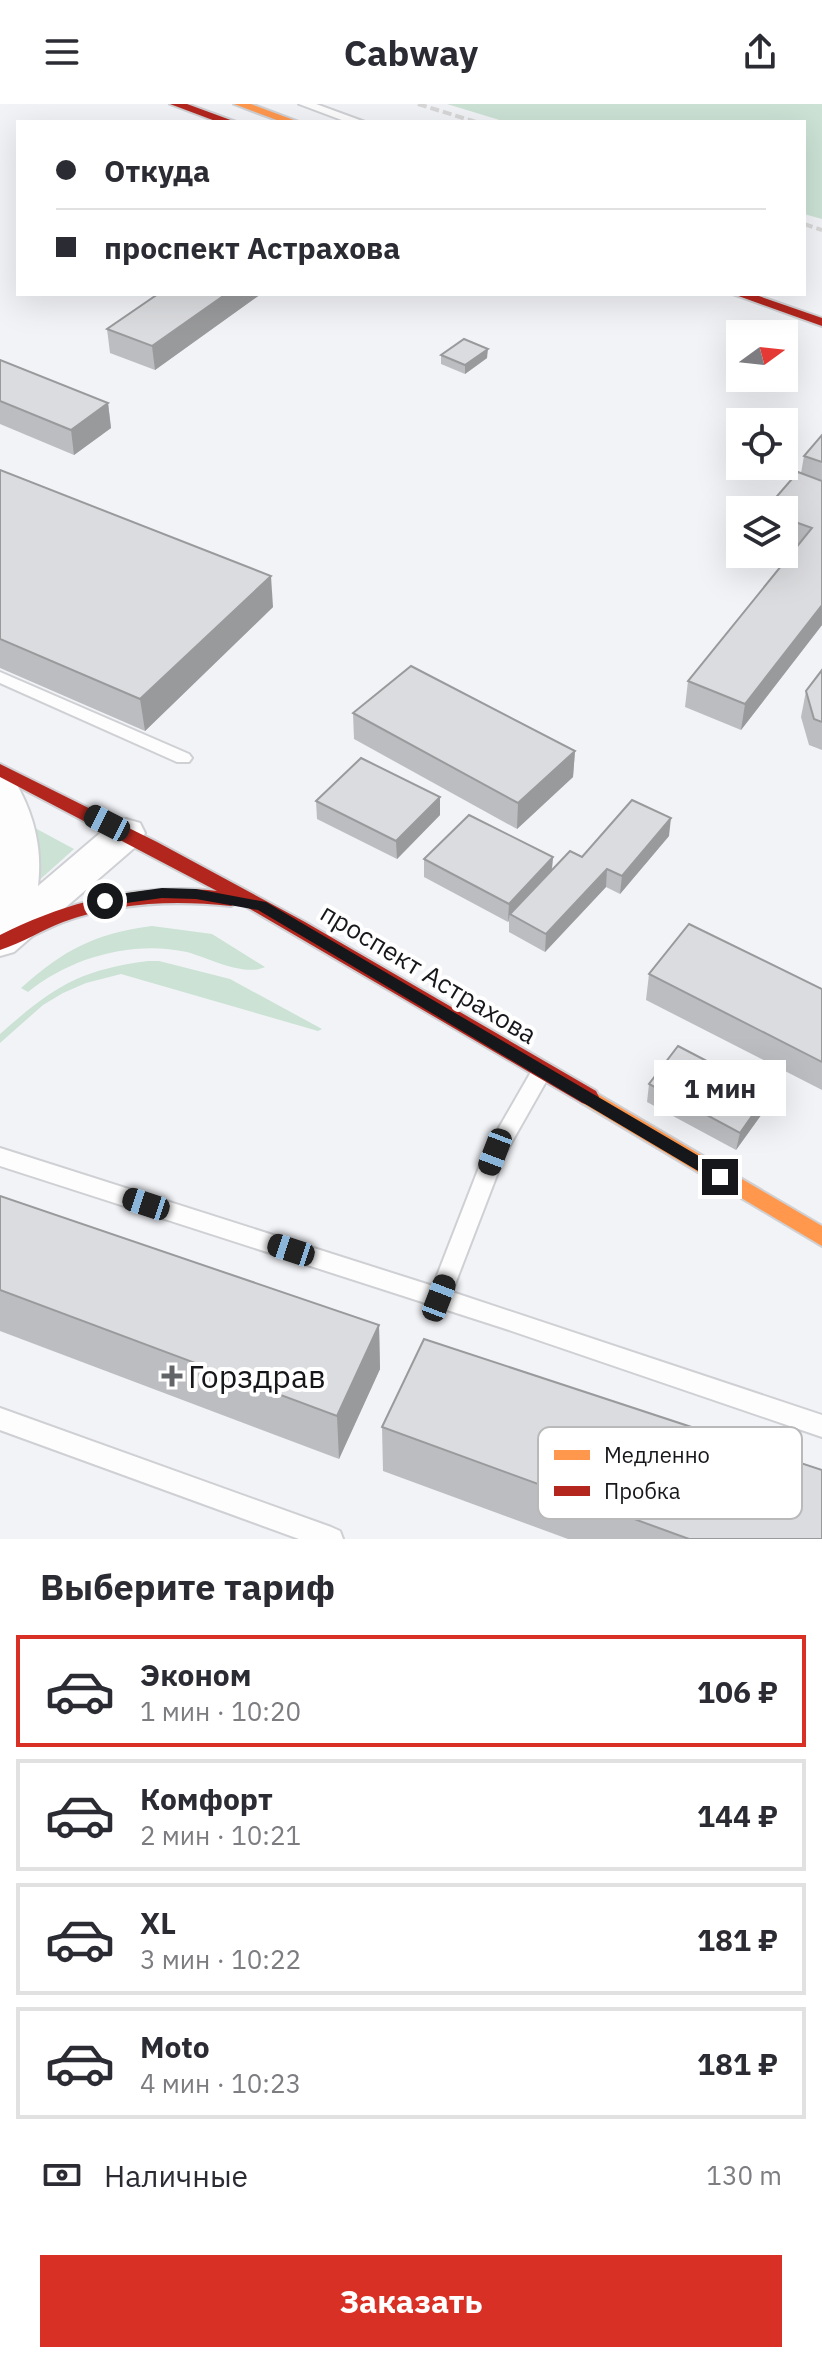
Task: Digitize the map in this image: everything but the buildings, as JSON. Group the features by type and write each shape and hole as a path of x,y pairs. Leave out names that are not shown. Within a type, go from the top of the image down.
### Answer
{"street":[{"path":"176,104 224,120"},
{"path":"240,104 287,120"},
{"path":"746,296 822,322"},
{"name":"проспект Астрахова","path":"0,770 261,906 822,1237"},
{"path":"0,787 11,815 20,855 15,906 0,940"},
{"path":"0,940 126,833"},
{"path":"0,940 57,914 131,897 196,894 261,906"}],"lane":[{"path":"305,104 353,120"},
{"path":"0,677 183,758"},
{"path":"439,1298 495,1152 542,1071"},
{"path":"0,1157 439,1298 822,1426"},
{"path":"0,1419 331,1539"}],"green space":[{"path":"447,104 822,104 822,219 806,215 806,120 499,120"},
{"path":"22,821 74,849 25,893"},
{"path":"152,926 212,934 265,967 247,970 187,952 145,948 103,954 63,969 28,992 21,988 81,945"},
{"path":"148,961 230,979 322,1029 318,1031 121,974 63,993 43,1005 0,1043 0,1034 35,1004 67,984 103,970"}],"railway":[{"path":"418,104 470,120"},
{"path":"806,225 822,230"}],"traffic: slow":[{"path":"240,104 287,120"},
{"path":"589,1097 822,1237"}],"traffic: jam":[{"path":"176,104 224,120"},
{"path":"746,296 822,322"},
{"path":"0,770 150,846 298,927 589,1097"},
{"path":"0,943 56,918 112,902 170,895 231,899"}],"place":[{"name":"Горздрав","path":"172,1376"}],"route":[{"path":"105,901 162,893 196,894 261,906 720,1177"}]}
